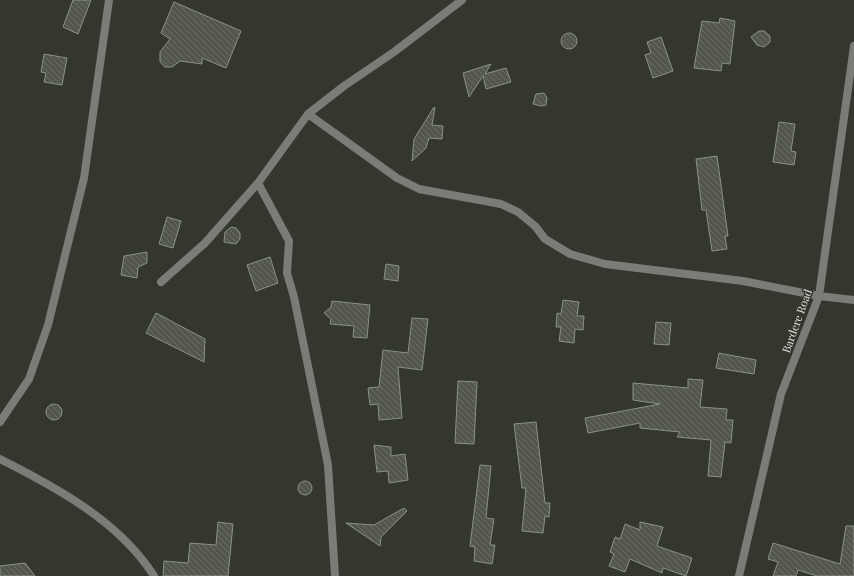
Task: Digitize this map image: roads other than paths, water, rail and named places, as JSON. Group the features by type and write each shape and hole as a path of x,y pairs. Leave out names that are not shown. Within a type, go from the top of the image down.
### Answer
{"street":[{"path":"0,422 29,379 48,325 84,178 109,0"},
{"path":"161,282 205,244 258,183 308,114 344,86 394,52 462,0"},
{"name":"Bardere Road","path":"739,576 781,394 819,296 854,46"},
{"path":"308,114 403,181 419,190 502,204 518,212 535,226 545,239 570,254 605,264 743,281 819,296 854,300"},
{"path":"258,183 289,241 287,273 294,297 328,465 335,576"},
{"path":"0,459 41,480 109,526 132,548 154,576"}]}
